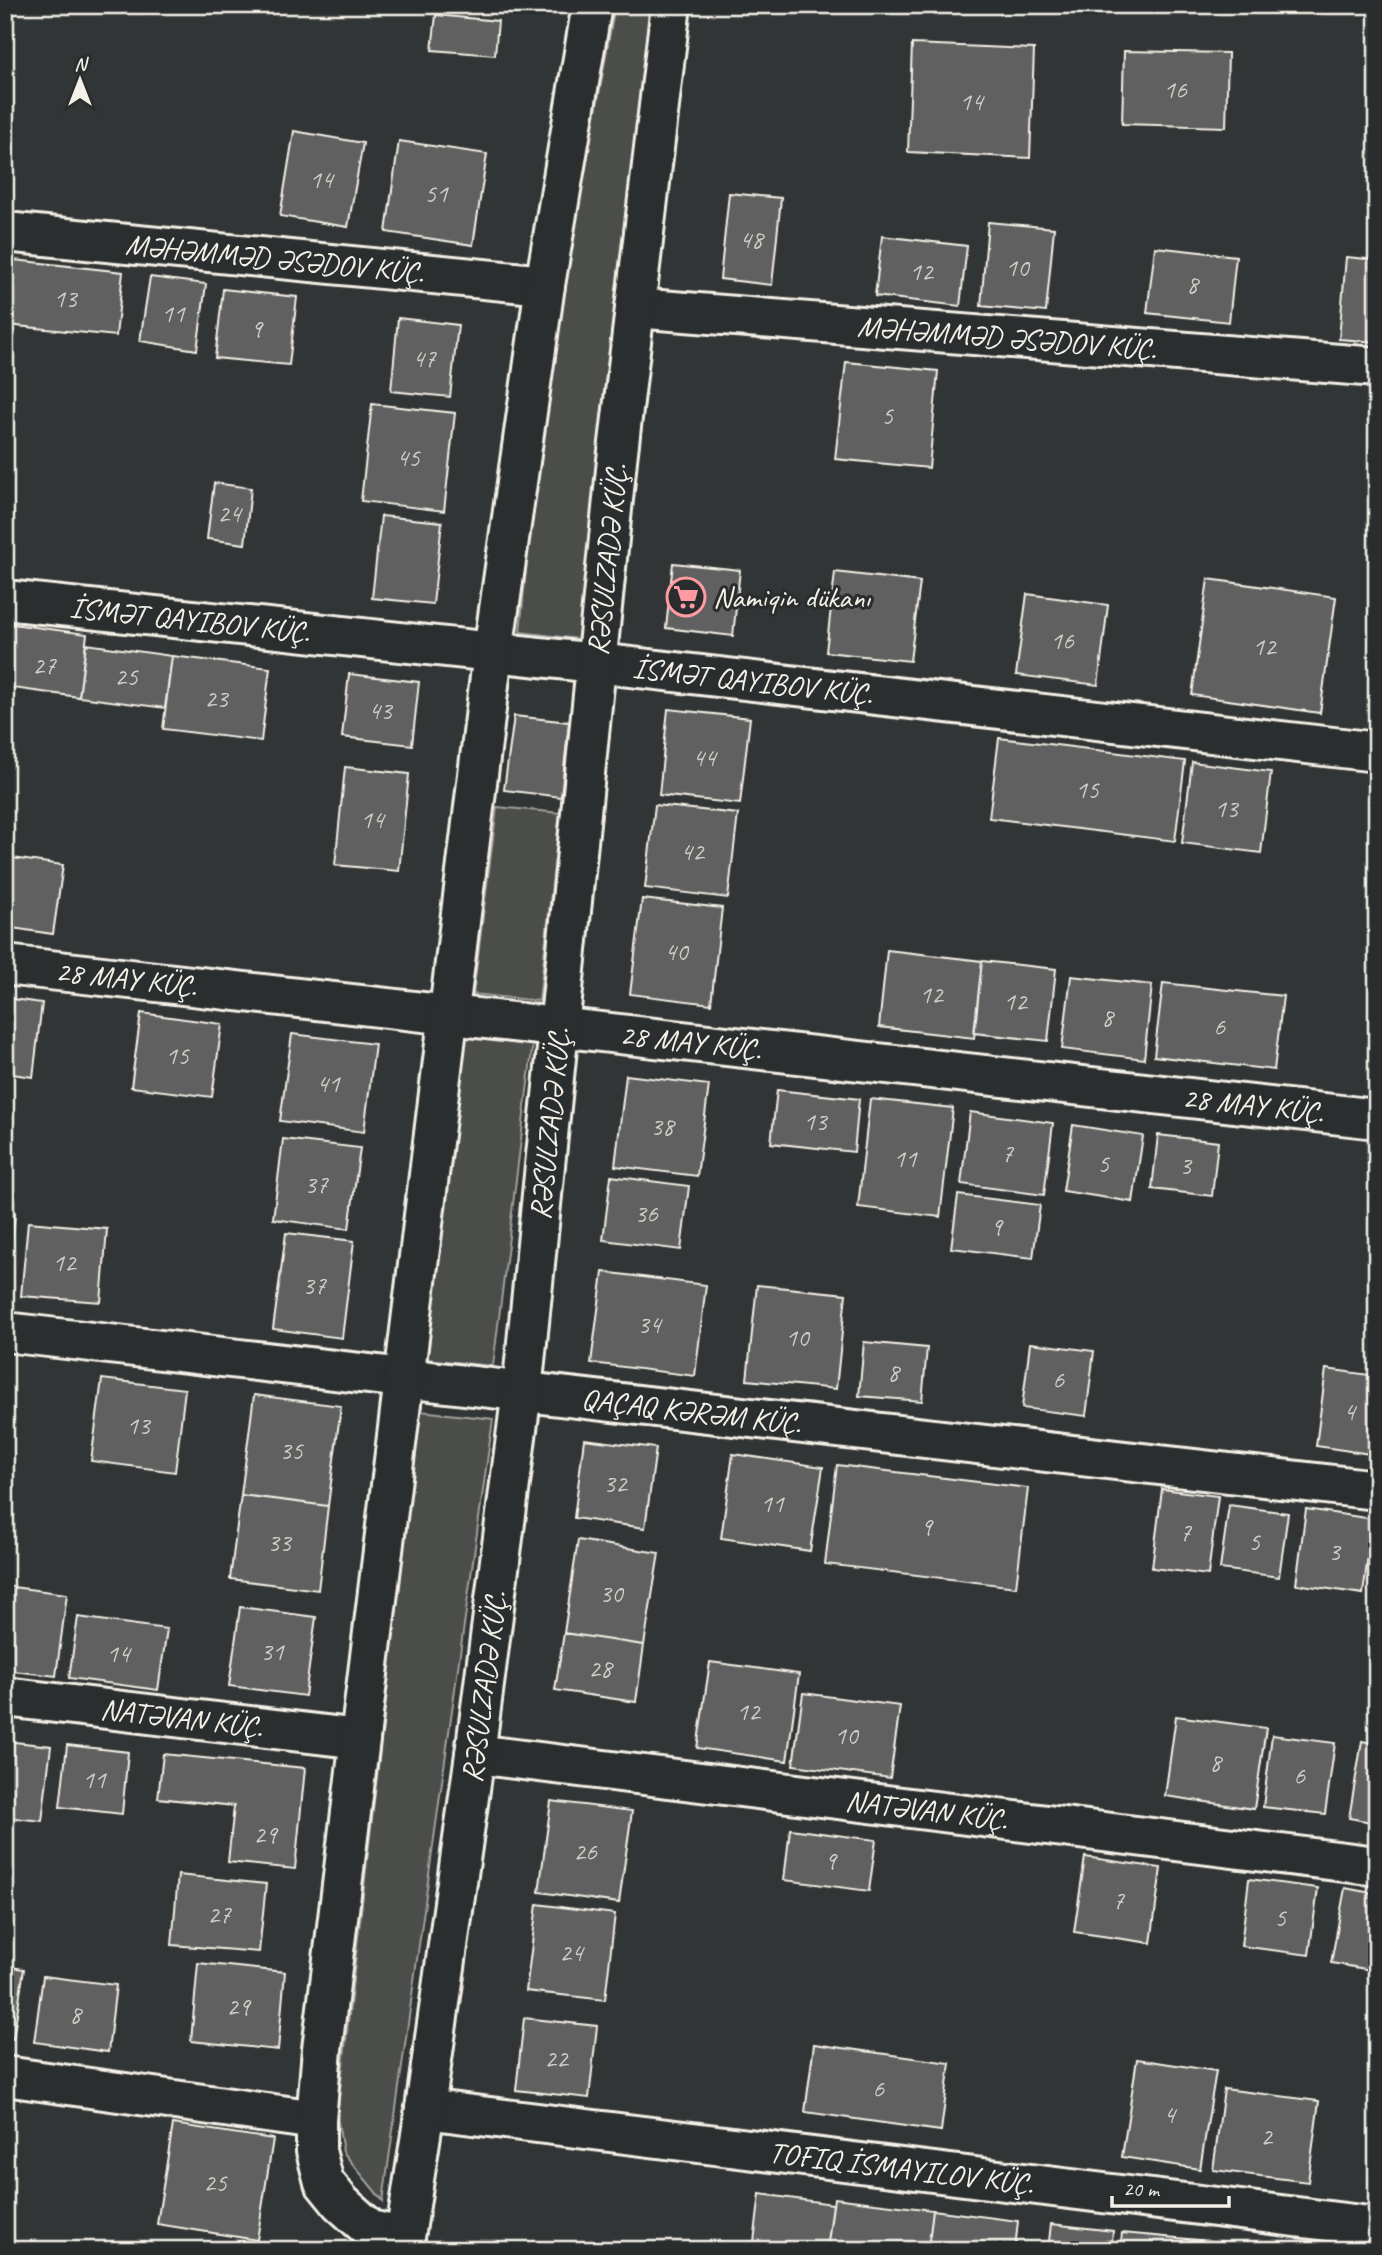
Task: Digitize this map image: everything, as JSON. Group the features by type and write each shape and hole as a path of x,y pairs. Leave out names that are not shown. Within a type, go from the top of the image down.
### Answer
{"street":[{"path":"404,2244 371,2230 341,2203 324,2182 316,2151 316,2120 322,2049 494,652 545,285 592,5"},
{"name":"RƏSULZADƏ KÜÇ.","path":"404,2244 475,1754 522,1391 596,663 671,5"},
{"name":"MƏHƏMMƏD ƏSƏDOV KÜÇ.","path":"5,232 545,285"},
{"name":"MƏHƏMMƏD ƏSƏDOV KÜÇ.","path":"635,308 1377,368"},
{"path":"5,600 596,663 1377,752"},
{"name":"28 MAY KÜÇ.","path":"5,965 1377,1118"},
{"name":"QAÇAQ KƏRƏM KÜÇ.","path":"5,1332 1377,1490"},
{"name":"NATƏVAN KÜÇ.","path":"5,1697 360,1739"},
{"name":"NATƏVAN KÜÇ.","path":"475,1754 1377,1866"},
{"path":"5,2076 316,2120"},
{"path":"425,2109 1377,2227"}],"shaded area":[{"path":"615,5 651,5 578,639 520,632 536,466"},
{"path":"497,807 560,813 539,1001 473,994"},
{"path":"463,1033 533,1042 493,1366 424,1359"},
{"path":"420,1411 493,1419 383,2201 343,2152 337,2116"}],"building":[{"path":"436,15 498,21 495,55 432,50"},
{"path":"912,44 1034,49 1030,158 908,152"},
{"path":"1124,51 1228,53 1226,127 1122,124"},
{"path":"294,131 363,143 348,227 280,216"},
{"path":"399,141 487,154 473,245 386,232"},
{"path":"729,193 781,198 772,285 720,279"},
{"path":"988,222 1054,228 1046,312 981,306"},
{"path":"882,236 967,246 960,306 875,296"},
{"path":"1155,247 1236,256 1229,322 1147,313"},
{"path":"1346,257 1377,260 1377,342 1339,339"},
{"path":"14,260 123,272 116,336 7,325"},
{"path":"150,277 206,284 197,350 140,341"},
{"path":"223,289 297,297 289,365 215,358"},
{"path":"398,318 458,325 450,397 391,391"},
{"path":"846,362 938,371 929,468 835,459"},
{"path":"372,404 455,413 444,511 361,501"},
{"path":"214,483 251,488 245,544 207,539"},
{"path":"381,516 442,522 433,604 372,598"},
{"path":"673,563 740,570 733,636 666,628"},
{"path":"835,572 920,582 910,661 826,652"},
{"path":"1208,579 1336,597 1320,713 1192,695"},
{"path":"1027,594 1108,605 1098,685 1016,675"},
{"path":"5,623 87,634 79,697 5,687"},
{"path":"86,644 172,656 165,708 79,697"},
{"path":"172,656 270,668 261,741 163,729"},
{"path":"349,674 419,682 412,745 342,737"},
{"path":"668,709 750,718 740,804 659,795"},
{"path":"514,716 569,722 561,797 504,790"},
{"path":"999,738 1185,761 1175,841 989,818"},
{"path":"1192,762 1271,772 1261,853 1182,843"},
{"path":"345,767 409,774 399,871 335,865"},
{"path":"655,805 738,814 728,898 645,888"},
{"path":"5,857 63,865 53,934 5,927"},
{"path":"642,899 722,908 711,1004 630,994"},
{"path":"887,950 982,961 974,1038 879,1027"},
{"path":"982,961 1056,969 1048,1041 974,1033"},
{"path":"1071,976 1152,985 1144,1059 1062,1049"},
{"path":"1163,983 1283,996 1274,1070 1154,1056"},
{"path":"5,998 42,1003 33,1077 5,1073"},
{"path":"141,1013 222,1024 212,1097 131,1087"},
{"path":"292,1034 375,1044 364,1132 280,1121"},
{"path":"626,1075 709,1085 697,1176 615,1166"},
{"path":"777,1090 859,1099 854,1152 771,1143"},
{"path":"870,1099 953,1108 940,1217 858,1207"},
{"path":"970,1112 1053,1123 1044,1195 961,1184"},
{"path":"1073,1125 1143,1136 1133,1202 1063,1191"},
{"path":"1158,1135 1218,1142 1212,1196 1152,1189"},
{"path":"283,1139 360,1148 349,1229 273,1219"},
{"path":"611,1176 689,1186 681,1250 603,1240"},
{"path":"958,1195 1040,1205 1033,1258 951,1248"},
{"path":"5,1212 15,1213 7,1296 5,1295"},
{"path":"28,1222 107,1229 101,1302 21,1296"},
{"path":"286,1233 354,1241 342,1338 273,1329"},
{"path":"603,1272 706,1285 695,1376 591,1363"},
{"path":"757,1285 846,1294 836,1389 747,1380"},
{"path":"864,1342 927,1348 922,1401 859,1396"},
{"path":"1030,1343 1094,1351 1086,1416 1022,1408"},
{"path":"1326,1369 1377,1376 1377,1455 1316,1446"},
{"path":"102,1379 185,1389 175,1472 91,1461"},
{"path":"254,1395 341,1406 328,1506 241,1495"},
{"path":"584,1439 656,1448 645,1528 574,1518"},
{"path":"733,1454 823,1467 810,1551 721,1538"},
{"path":"837,1465 1028,1488 1016,1587 825,1564"},
{"path":"1162,1489 1218,1496 1208,1575 1152,1568"},
{"path":"241,1495 328,1506 318,1590 230,1579"},
{"path":"1229,1505 1288,1513 1279,1577 1220,1569"},
{"path":"1306,1509 1373,1519 1363,1594 1296,1584"},
{"path":"578,1540 659,1553 644,1645 564,1633"},
{"path":"5,1586 67,1594 56,1676 5,1670"},
{"path":"240,1607 316,1617 305,1696 229,1686"},
{"path":"78,1617 167,1629 158,1690 69,1678"},
{"path":"564,1633 644,1645 636,1702 555,1690"},
{"path":"710,1662 799,1674 787,1761 697,1748"},
{"path":"803,1693 900,1706 890,1778 793,1765"},
{"path":"1176,1716 1266,1728 1254,1809 1165,1796"},
{"path":"1272,1735 1335,1743 1325,1814 1263,1807"},
{"path":"5,1741 51,1746 42,1821 5,1817"},
{"path":"1362,1741 1377,1744 1377,1823 1349,1818"},
{"path":"67,1745 128,1752 122,1814 60,1807"},
{"path":"163,1754 305,1768 295,1869 228,1862 234,1806 158,1798"},
{"path":"551,1801 632,1811 619,1903 539,1892"},
{"path":"790,1829 876,1840 869,1891 784,1880"},
{"path":"1085,1857 1161,1868 1151,1943 1074,1932"},
{"path":"178,1875 266,1884 259,1952 172,1945"},
{"path":"1249,1879 1318,1888 1309,1955 1241,1946"},
{"path":"1345,1888 1377,1894 1377,1971 1331,1963"},
{"path":"537,1904 615,1914 605,2000 526,1991"},
{"path":"198,1963 285,1972 278,2050 191,2041"},
{"path":"5,1966 24,1969 13,2039 5,2038"},
{"path":"43,1976 116,1985 108,2052 34,2042"},
{"path":"524,2018 597,2026 589,2098 516,2090"},
{"path":"814,2044 950,2063 941,2131 805,2112"},
{"path":"1137,2059 1216,2071 1200,2169 1122,2157"},
{"path":"1224,2089 1319,2101 1308,2182 1213,2170"},
{"path":"173,2124 273,2139 257,2240 157,2224"},
{"path":"760,2194 833,2204 827,2250 753,2250"},
{"path":"834,2198 933,2210 928,2250 827,2250"},
{"path":"933,2210 1018,2221 1015,2250 928,2250"},
{"path":"1051,2224 1113,2231 1111,2250 1048,2250"},
{"path":"1122,2233 1220,2242 1219,2250 1120,2250"},
{"path":"1220,2242 1294,2249 1294,2250 1219,2250"}],"place":[{"name":"Namiqin dükanı","path":"686,597"}]}
